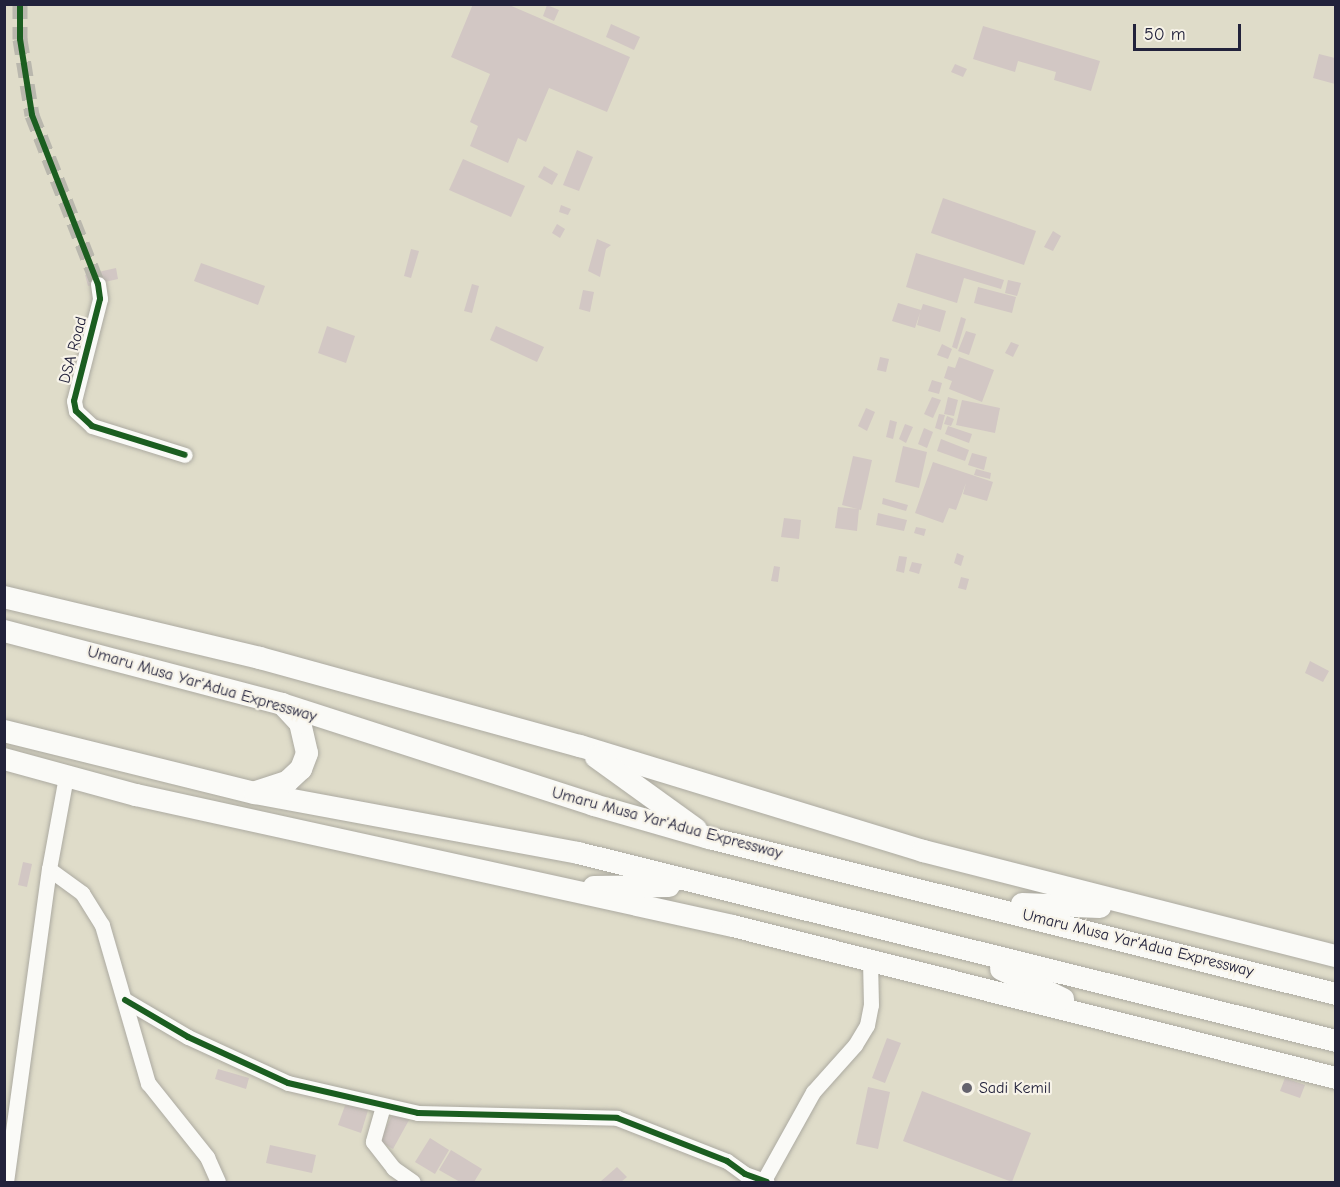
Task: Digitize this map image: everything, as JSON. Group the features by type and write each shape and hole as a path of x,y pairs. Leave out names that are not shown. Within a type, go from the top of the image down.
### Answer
{"highway":[{"path":"4,597 260,658 580,746 922,851 1335,956"},
{"name":"Umaru Musa Yar'Adua Expressway","path":"4,631 282,704 594,805 709,838 979,903 1335,994"},
{"path":"255,793 287,782 301,769 307,753 300,723 282,704"},
{"path":"4,731 255,793 578,853 696,885 1335,1041"},
{"path":"580,746 709,838"},
{"path":"4,759 136,795 557,888 870,961 1335,1078"},
{"path":"557,888 696,885"},
{"path":"979,903 1143,908"},
{"path":"959,949 1108,1021"}],"street":[{"name":"DSA Road","path":"98,284 100,299 74,401 76,411 92,426 185,455"},
{"path":"6,1182 49,869 66,776"},
{"path":"49,869 82,893 102,925 125,1000 134,1047 148,1083 207,1157 218,1182"},
{"path":"125,1000 188,1037 265,1075 383,1106 459,1117 617,1118 727,1161 746,1178 766,1181 813,1092 855,1045 867,1025 871,1005 870,961"},
{"path":"383,1106 374,1142 393,1168 413,1182"}],"building":[{"path":"473,4 507,4 630,57 607,112 549,88 526,142 518,138 508,163 470,146 478,126 470,122 490,74 451,57"},
{"path":"547,5 559,10 554,21 543,16"},
{"path":"611,24 640,37 634,50 606,37"},
{"path":"983,26 1100,61 1091,91 1054,80 1056,72 1018,61 1015,72 973,59"},
{"path":"1319,54 1335,58 1335,84 1313,78"},
{"path":"955,64 967,69 963,77 951,72"},
{"path":"577,150 593,157 579,191 563,185"},
{"path":"463,159 525,186 511,217 449,190"},
{"path":"544,166 558,174 552,185 538,177"},
{"path":"943,198 1036,231 1024,265 931,233"},
{"path":"561,205 571,209 568,215 559,212"},
{"path":"557,224 565,229 560,238 552,233"},
{"path":"1053,231 1061,236 1053,251 1044,247"},
{"path":"597,239 611,245 606,249 600,277 588,271"},
{"path":"411,249 419,251 411,278 404,276"},
{"path":"916,253 1004,280 1001,289 964,278 957,303 906,287"},
{"path":"201,263 265,286 258,305 194,281"},
{"path":"116,268 118,279 88,286 85,275"},
{"path":"1008,280 1021,283 1017,296 1005,293"},
{"path":"472,284 479,286 472,313 464,311"},
{"path":"978,287 1016,297 1012,313 974,303"},
{"path":"583,290 594,292 590,312 579,309"},
{"path":"898,303 921,310 923,304 946,311 940,332 917,325 920,313 915,328 892,321"},
{"path":"961,317 966,319 957,349 952,347"},
{"path":"327,326 355,336 346,363 318,353"},
{"path":"496,326 544,347 537,362 490,340"},
{"path":"966,331 976,334 969,355 958,351"},
{"path":"1011,342 1019,345 1013,357 1005,353"},
{"path":"942,344 952,349 948,359 937,355"},
{"path":"880,357 889,359 886,372 877,370"},
{"path":"959,357 994,370 982,402 949,389 952,381 944,378 948,366 955,368"},
{"path":"932,380 942,383 939,394 928,391"},
{"path":"932,397 941,400 933,418 924,414"},
{"path":"948,397 958,400 954,416 944,414"},
{"path":"962,400 1000,408 995,433 956,425"},
{"path":"866,408 875,412 867,431 858,426"},
{"path":"939,414 945,415 941,430 935,428"},
{"path":"947,416 954,419 951,426 944,424"},
{"path":"890,420 897,422 893,439 886,437"},
{"path":"905,424 913,427 906,443 899,439"},
{"path":"948,426 972,434 969,443 945,434"},
{"path":"924,428 933,432 927,448 918,444"},
{"path":"941,439 969,450 965,461 937,451"},
{"path":"903,446 927,452 919,488 895,482"},
{"path":"972,453 987,457 984,470 968,465"},
{"path":"853,456 872,460 861,510 842,505"},
{"path":"933,462 993,482 987,501 963,494 966,483 956,510 949,508 943,523 915,513"},
{"path":"976,469 991,473 990,479 974,475"},
{"path":"883,498 908,505 906,511 882,504"},
{"path":"838,507 859,509 857,531 835,528"},
{"path":"878,513 907,520 904,531 876,525"},
{"path":"784,518 801,520 799,539 781,537"},
{"path":"916,527 926,529 924,536 914,533"},
{"path":"957,553 964,556 961,566 954,563"},
{"path":"899,556 907,557 904,573 896,571"},
{"path":"912,562 922,564 919,574 909,571"},
{"path":"774,566 780,567 778,582 771,581"},
{"path":"961,577 969,579 966,590 958,588"},
{"path":"1310,661 1329,671 1323,682 1305,673"},
{"path":"23,862 32,864 27,887 18,885"},
{"path":"887,1038 901,1043 885,1083 872,1078"},
{"path":"218,1069 249,1078 246,1089 215,1079"},
{"path":"1285,1078 1305,1085 1300,1098 1280,1091"},
{"path":"868,1087 890,1092 878,1149 856,1144"},
{"path":"922,1091 1031,1133 1012,1182 903,1141"},
{"path":"347,1100 369,1107 361,1133 338,1125"},
{"path":"394,1112 409,1120 393,1149 379,1141"},
{"path":"430,1138 449,1150 435,1174 415,1162"},
{"path":"270,1145 316,1155 312,1173 266,1163"},
{"path":"451,1150 482,1169 474,1182 460,1182 439,1170"},
{"path":"617,1167 627,1177 621,1182 600,1182"}],"tunnel":[{"path":"20,4 20,39 32,115 98,284"}],"cycle path":[{"path":"20,4 20,39 32,115 98,284 100,299 74,401 76,411 92,426 185,455"},
{"path":"125,1000 188,1037 288,1083 418,1113 617,1118 727,1161 745,1174 767,1182"}],"place":[{"name":"Sadi Kemil","path":"967,1088"}]}
